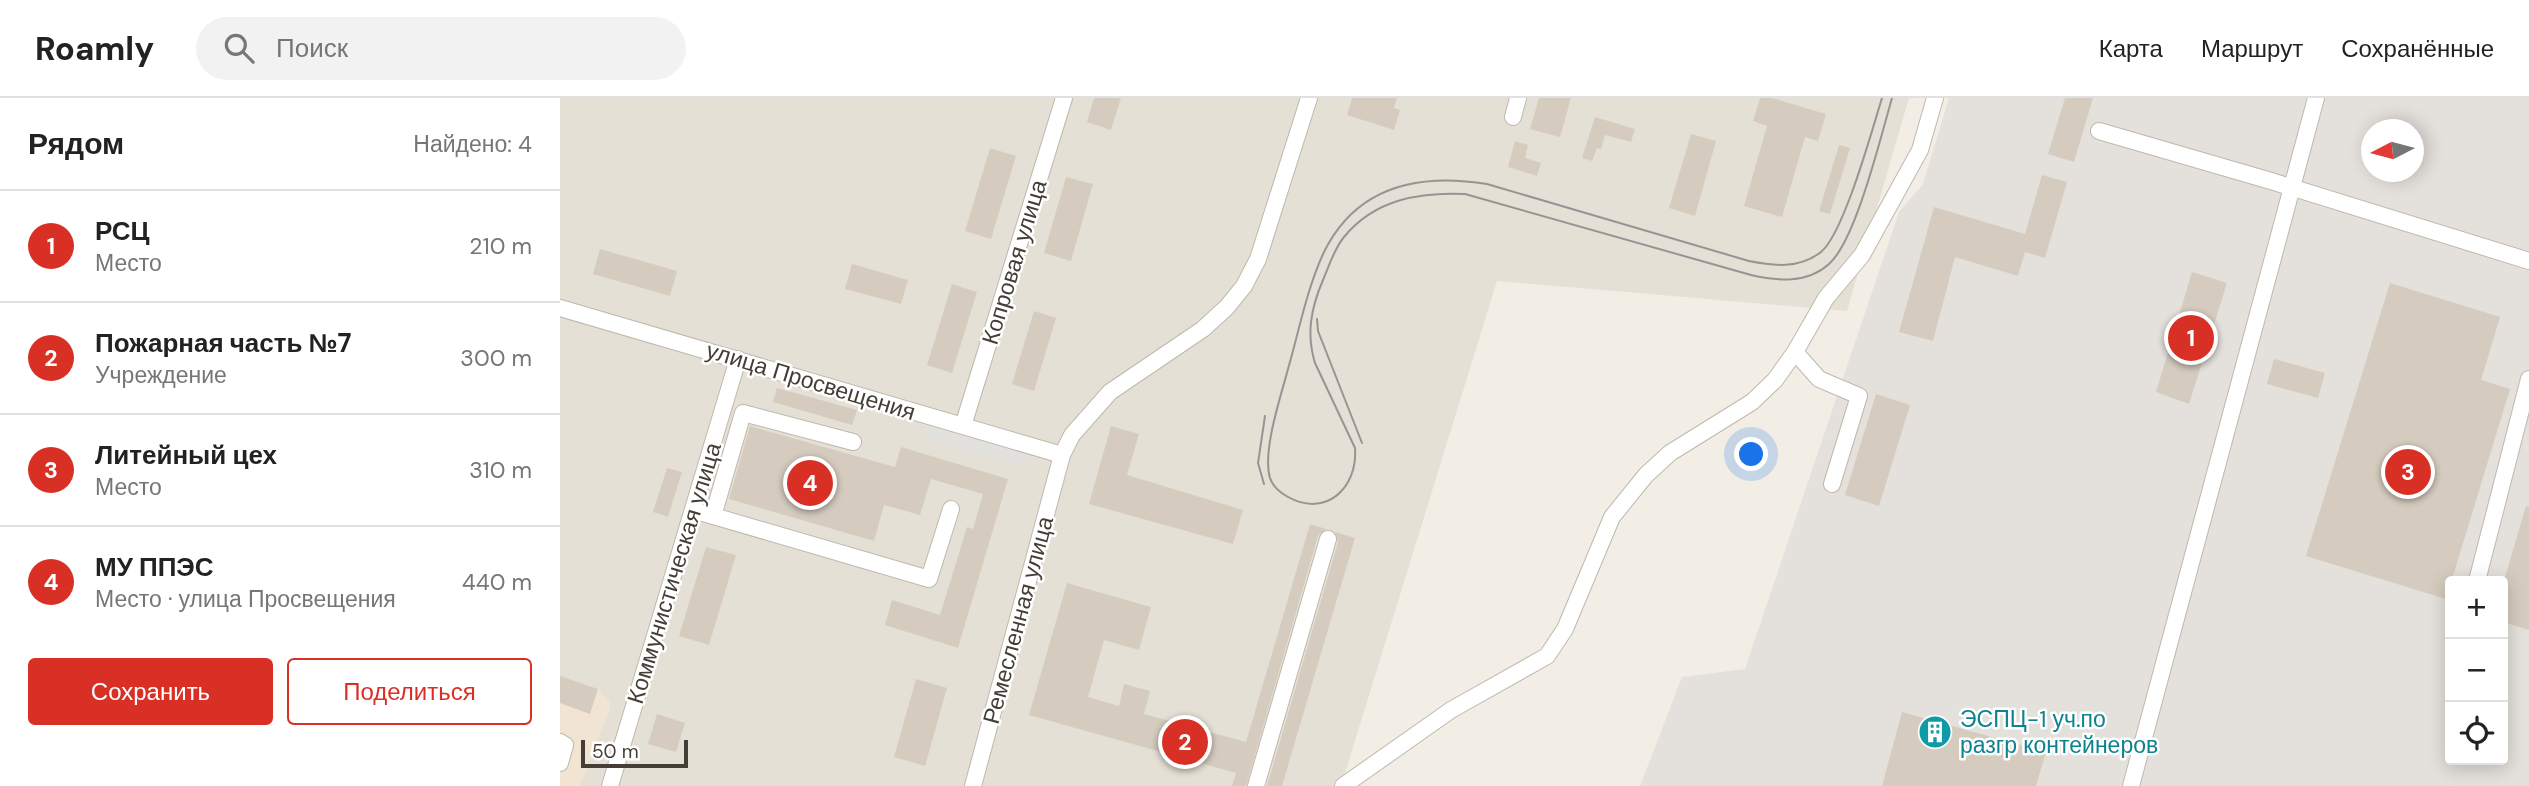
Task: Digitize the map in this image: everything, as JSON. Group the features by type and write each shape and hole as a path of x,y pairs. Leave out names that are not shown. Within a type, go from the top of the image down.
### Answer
{"street":[{"name":"Копровая улица","path":"963,426 1064,98"},
{"name":"Ремесленная улица","path":"973,786 1062,455 1072,435 1110,392 1193,337 1227,307 1244,286 1258,259 1309,98"},
{"path":"1513,117 1518,98"},
{"path":"1343,786 1451,710 1547,656 1565,629 1612,517 1646,475 1670,453 1752,402 1775,380 1795,352 1826,298 1862,255 1882,223 1920,150 1935,98"},
{"path":"2131,786 2316,98"},
{"path":"2099,131 2529,261"},
{"name":"улица Просвещения","path":"560,307 1062,455"},
{"path":"1795,352 1819,379 1859,396 1832,484"},
{"name":"Коммунистическая улица","path":"610,786 738,359"},
{"path":"2478,576 2529,379"},
{"path":"713,516 743,413 853,442"},
{"path":"693,510 929,579 951,509"},
{"path":"1256,786 1328,539"},
{"path":"560,742 565,745 560,763"}],"shaded area":[{"path":"560,98 1909,98 1847,311 1497,281 1341,786 560,786"},
{"path":"1949,98 2529,98 2529,786 1640,786 1682,677 1745,669 1899,212 1923,184"},
{"path":"927,421 1030,452 1025,468 922,438"},
{"path":"560,676 598,689 610,702 610,709 580,786 560,786"}],"building":[{"path":"1094,98 1121,98 1111,130 1087,122"},
{"path":"1352,98 1397,98 1394,108 1400,110 1394,130 1347,115"},
{"path":"1539,98 1571,98 1560,137 1530,129"},
{"path":"1760,98 1772,98 1826,114 1818,141 1805,137 1782,217 1744,206 1767,126 1753,121"},
{"path":"2065,98 2093,98 2074,162 2048,154"},
{"path":"1595,117 1635,129 1631,142 1605,135 1601,149 1597,148 1592,161 1582,158"},
{"path":"1691,134 1716,141 1695,216 1669,208"},
{"path":"1515,141 1528,145 1525,158 1541,163 1537,176 1508,167"},
{"path":"1839,145 1850,148 1830,214 1819,211"},
{"path":"990,148 1016,156 991,239 965,231"},
{"path":"2042,175 2067,182 2045,258 2025,252 2018,276 1955,257 1933,341 1899,332 1934,207 2025,234"},
{"path":"1066,177 1093,184 1071,261 1044,253"},
{"path":"600,249 677,271 670,296 593,274"},
{"path":"852,264 908,280 901,304 845,289"},
{"path":"2192,272 2227,283 2189,404 2156,392"},
{"path":"2390,283 2500,317 2481,380 2510,389 2453,576 2445,576 2445,599 2306,556"},
{"path":"952,284 977,292 952,373 927,365"},
{"path":"1034,311 1056,318 1034,391 1012,384"},
{"path":"2274,359 2325,373 2318,398 2267,384"},
{"path":"777,388 857,410 852,425 773,402"},
{"path":"1876,394 1910,405 1879,506 1845,495"},
{"path":"750,426 895,467 901,447 1008,479 958,648 885,625 892,600 940,615 967,527 973,529 983,494 931,479 920,515 884,505 874,541 729,499"},
{"path":"1111,426 1139,434 1127,475 1243,510 1233,544 1089,504"},
{"path":"667,468 682,472 668,517 653,512"},
{"path":"2526,506 2529,507 2529,630 2508,624 2508,576 2505,576"},
{"path":"1310,524 1326,529 1318,536 1246,786 1232,786 1236,773 1029,715 1067,583 1151,607 1139,650 1104,640 1088,697 1119,706 1124,684 1150,691 1144,714 1246,742"},
{"path":"1335,532 1355,538 1282,786 1267,786 1338,542"},
{"path":"706,547 736,555 709,645 679,636"},
{"path":"560,676 598,689 590,714 560,703"},
{"path":"916,679 947,688 925,766 894,757"},
{"name":"ЭСПЦ-1 уч.по разгр контейнеров","path":"1902,712 2046,752 2036,786 1882,786"},
{"path":"657,714 685,723 676,752 648,744"}],"tram line":[{"path":"1882,98 1839,224 1821,252 1795,264 1777,265 1749,261 1487,184 1462,181 1414,183 1372,198 1338,229 1324,252 1313,280 1270,439 1268,467 1273,484 1288,497 1302,503 1315,504 1337,495 1351,475 1355,448 1315,363 1310,331 1319,290 1337,247 1356,224 1370,214 1399,200 1465,194 1751,275 1771,279 1802,278 1829,264 1849,233 1892,98"},
{"path":"1317,319 1318,331 1362,443"},
{"path":"1264,484 1258,463 1265,416"}],"place":[{"name":"РСЦ","path":"2191,338"},
{"name":"Литейный цех","path":"2408,472"},
{"name":"МУ ППЭС","path":"810,483"},
{"name":"ЭСПЦ-1 уч.по разгр контейнеров","path":"1935,732"},
{"name":"Пожарная часть №7","path":"1185,742"}]}
